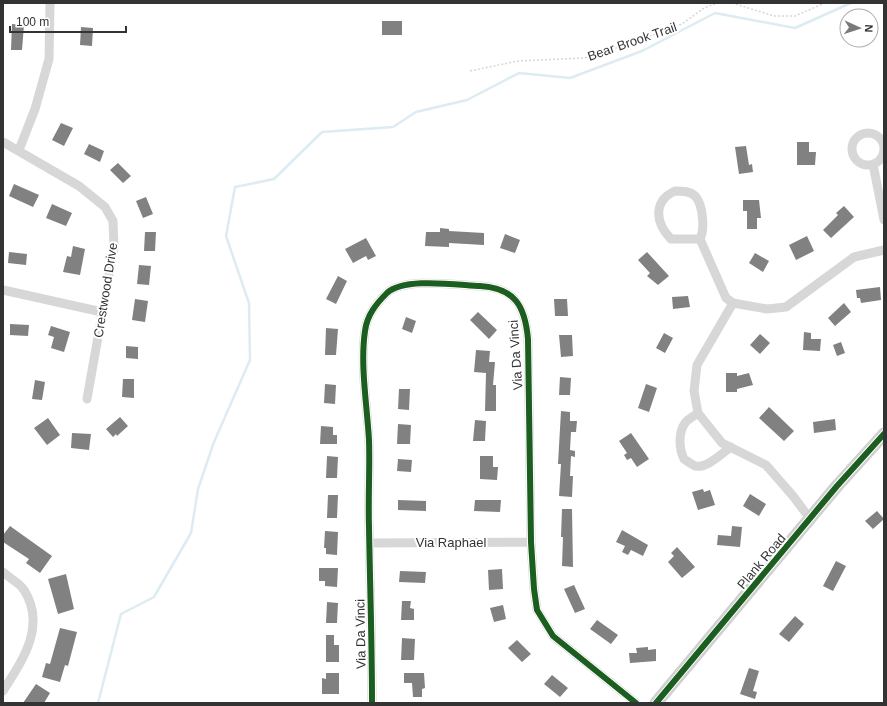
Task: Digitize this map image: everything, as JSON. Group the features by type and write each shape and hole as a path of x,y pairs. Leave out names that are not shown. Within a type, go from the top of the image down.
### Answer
{"street":[{"path":"18,150 35,109 49,59 50,3"},
{"name":"Crestwood Drive","path":"3,142 91,194 109,212 114,232 114,247 87,400"},
{"path":"874,164 884,220"},
{"path":"675,191 687,191 696,197 701,210 703,233 700,239 671,239 665,233 659,217 660,205 667,194 675,191"},
{"path":"700,239 726,298 733,303 767,310 786,307 854,257 884,250"},
{"name":"Via Da Vinci","path":"372,703 369,440 364,362 365,332 367,319 372,310 389,291 404,286 424,284 494,287 507,293 521,306 526,319 528,339 531,542 537,610 553,636 636,703"},
{"path":"3,290 102,312"},
{"path":"733,303 697,365 694,391 698,413 722,443 766,465 793,496 811,520"},
{"path":"698,413 685,423 681,433 680,443 684,460 695,466 708,464 731,447"},
{"name":"Plank Road","path":"656,703 811,520 837,486 884,434"},
{"name":"Via Raphael","path":"370,543 531,542"},
{"path":"3,572 24,589 30,603 33,631 30,644 24,658 3,691"}],"path":[{"path":"732,3 774,16 795,16 825,3"}],"building":[{"path":"382,21 402,21 402,35 382,35"},
{"path":"12,24 24,25 22,50 11,50"},
{"path":"81,27 93,28 92,46 80,45"},
{"path":"61,123 73,128 64,146 52,140"},
{"path":"797,142 809,142 809,152 816,152 815,165 797,165"},
{"path":"89,144 104,151 100,162 84,154"},
{"path":"746,146 749,165 752,164 753,172 739,174 735,147"},
{"path":"118,163 131,176 123,183 110,170"},
{"path":"14,184 39,195 33,207 9,196"},
{"path":"146,197 153,214 143,218 136,201"},
{"path":"743,200 759,200 761,218 757,218 757,229 747,229 747,211 743,211"},
{"path":"52,204 72,213 66,226 46,218"},
{"path":"844,206 854,217 831,238 823,230 838,215 836,213"},
{"path":"440,228 449,229 449,231 484,233 484,245 449,243 449,247 425,246 426,232 440,232"},
{"path":"145,232 156,232 155,251 144,251"},
{"path":"505,234 520,240 515,253 500,248"},
{"path":"807,236 814,251 796,260 789,245"},
{"path":"366,238 376,256 368,260 366,256 353,263 345,249"},
{"path":"73,246 85,249 80,275 63,272 67,256 71,257"},
{"path":"9,252 27,254 26,265 8,263"},
{"path":"647,252 669,276 658,285 647,276 650,273 638,260"},
{"path":"755,253 769,261 763,272 749,263"},
{"path":"139,265 151,266 149,285 137,284"},
{"path":"338,276 347,281 336,304 326,299"},
{"path":"880,287 881,300 861,303 860,298 857,298 856,290"},
{"path":"688,296 690,307 673,309 672,297"},
{"path":"135,299 148,301 145,322 132,320"},
{"path":"554,299 567,299 568,316 555,316"},
{"path":"844,303 851,312 835,326 828,318"},
{"path":"478,312 497,330 489,339 470,320"},
{"path":"406,317 416,321 412,333 402,329"},
{"path":"10,324 29,325 28,336 10,335"},
{"path":"51,326 70,332 64,352 51,348 54,337 48,335"},
{"path":"326,328 338,329 336,355 325,355"},
{"path":"804,332 811,333 811,339 821,339 820,351 803,350"},
{"path":"664,333 673,338 665,353 656,348"},
{"path":"760,334 770,343 760,354 750,345"},
{"path":"559,335 572,335 573,356 561,357"},
{"path":"841,342 845,353 837,356 833,345"},
{"path":"126,346 138,347 138,359 126,358"},
{"path":"476,350 490,351 489,362 495,362 493,385 496,385 496,411 485,411 486,373 474,372"},
{"path":"726,373 737,373 737,376 749,373 753,385 737,389 737,392 726,392"},
{"path":"560,377 571,378 570,395 559,395"},
{"path":"123,379 134,379 134,398 122,397"},
{"path":"35,380 45,382 42,400 32,399"},
{"path":"325,384 336,385 335,404 324,403"},
{"path":"646,384 657,388 649,412 638,408"},
{"path":"399,389 410,389 409,410 398,409"},
{"path":"769,407 794,431 784,441 759,418"},
{"path":"561,411 570,412 570,421 577,421 576,432 571,432 570,450 575,451 575,457 571,456 570,476 573,476 572,497 559,496 561,464 558,464"},
{"path":"120,417 128,426 117,436 116,434 113,437 106,429"},
{"path":"48,418 60,435 47,445 34,428"},
{"path":"835,419 836,430 814,433 813,422"},
{"path":"475,420 486,421 485,441 473,441"},
{"path":"398,424 411,425 410,444 397,444"},
{"path":"321,426 333,427 333,435 337,435 337,444 320,444"},
{"path":"72,433 91,434 89,450 71,448"},
{"path":"631,433 649,459 637,467 631,458 627,460 624,455 627,453 619,441"},
{"path":"327,456 338,457 337,478 326,478"},
{"path":"480,456 493,456 493,467 498,467 497,480 480,479"},
{"path":"398,459 412,460 411,472 397,471"},
{"path":"703,489 704,492 710,490 715,505 698,510 692,492"},
{"path":"750,494 766,504 759,516 743,506"},
{"path":"328,495 338,495 337,518 327,518"},
{"path":"398,500 426,501 426,511 398,510"},
{"path":"475,500 501,500 500,512 474,511"},
{"path":"562,509 572,509 573,567 562,566"},
{"path":"877,511 884,519 873,529 865,521"},
{"path":"10,526 52,556 40,573 26,563 29,559 3,542 3,535"},
{"path":"732,526 742,527 740,547 717,545 718,535 731,536"},
{"path":"622,530 648,545 643,556 631,550 628,555 622,552 625,546 616,542"},
{"path":"325,531 338,532 337,555 326,554 326,548 324,548"},
{"path":"677,547 695,567 682,578 668,562 674,556 671,553"},
{"path":"836,561 846,566 833,591 823,586"},
{"path":"319,568 338,568 337,587 325,586 325,581 319,581"},
{"path":"502,569 503,589 489,590 488,570"},
{"path":"400,571 426,572 425,583 399,582"},
{"path":"66,574 74,609 58,614 48,579"},
{"path":"574,585 585,609 575,613 564,589"},
{"path":"402,601 411,601 410,608 414,609 414,620 401,620"},
{"path":"327,602 338,603 337,623 326,623"},
{"path":"503,605 506,619 494,622 490,608"},
{"path":"795,616 804,624 789,642 779,634"},
{"path":"597,620 618,635 611,644 590,629"},
{"path":"60,628 77,632 68,666 65,665 60,682 42,677 46,663 50,664"},
{"path":"326,635 334,635 334,645 339,645 339,662 326,662"},
{"path":"402,638 415,639 414,660 401,660"},
{"path":"517,640 531,654 522,662 508,648"},
{"path":"648,647 648,650 656,649 656,661 630,663 629,653 637,653 636,648"},
{"path":"749,668 759,671 753,691 757,692 755,699 740,694"},
{"path":"326,673 339,673 339,694 322,694 322,678 326,679"},
{"path":"404,673 424,673 425,688 422,689 422,697 413,697 412,683 404,683"},
{"path":"552,675 568,688 560,697 544,684"},
{"path":"36,684 50,693 44,703 23,703"}],"waterway":[{"path":"98,703 121,614 154,597 191,533 198,489 214,442 250,360 249,303 226,236 235,187 274,179 322,132 393,127 416,112 467,100 519,73 570,78 642,51 715,13 795,28 851,3"}],"cycle path":[{"path":"372,703 369,440 363,357 365,331 366,325 373,310 387,293 395,288 418,283 492,287 502,290 510,295 521,308 527,327 528,339 531,542 537,610 553,636 636,703"},
{"path":"656,703 837,486 884,434"}]}
